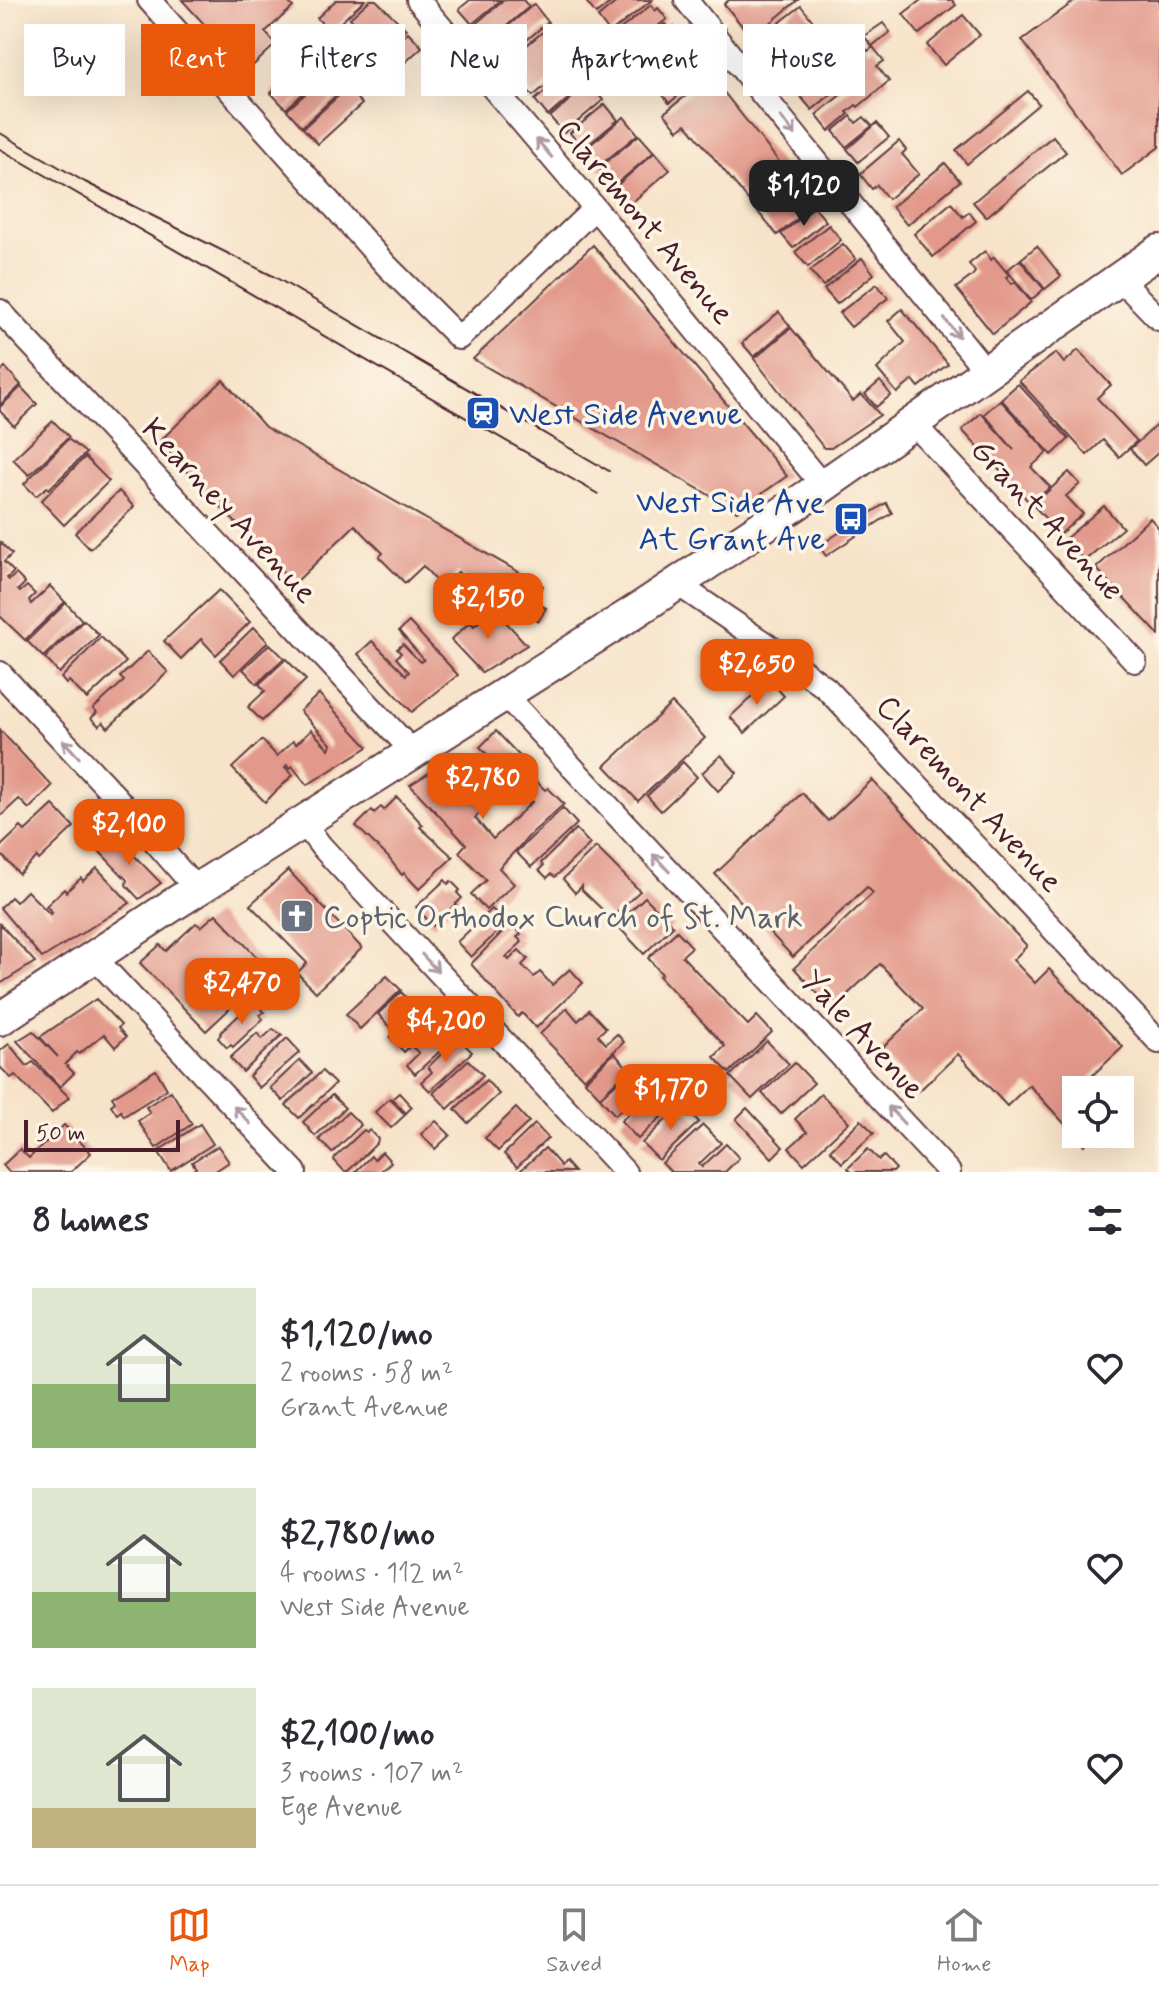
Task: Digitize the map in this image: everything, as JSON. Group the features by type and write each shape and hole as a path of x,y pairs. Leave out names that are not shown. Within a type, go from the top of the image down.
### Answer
{"main road":[{"path":"0,1019 823,486 1159,251"}],"street":[{"path":"149,0 387,266 459,338 595,208"},
{"name":"Claremont Avenue","path":"418,0 595,208 823,486"},
{"path":"686,0 986,371"},
{"path":"1120,279 1159,319"},
{"name":"Kearney Avenue","path":"0,311 413,752"},
{"name":"Grant Avenue","path":"912,422 1135,661"},
{"name":"Claremont Avenue","path":"676,583 826,688 1159,1042"},
{"path":"0,673 116,797 198,891"},
{"name":"Yale Avenue","path":"504,694 949,1172"},
{"path":"303,822 321,846 625,1172"},
{"path":"94,957 295,1172"}],"building":[{"path":"182,0 286,0 293,7 265,32 271,39 271,49 255,64 255,24 204,24"},
{"path":"336,0 365,0 339,24 323,24 317,18"},
{"path":"370,0 376,0 401,24 355,24 350,18"},
{"path":"470,0 501,0 472,24 459,9"},
{"path":"503,0 523,0 529,7 509,24 476,24"},
{"path":"585,0 614,0 596,14"},
{"path":"619,0 652,0 621,24 603,24 598,17"},
{"path":"729,0 798,0 769,24 743,24 743,27 724,4"},
{"path":"921,0 952,0 956,5 919,34 903,14"},
{"path":"1076,0 1159,0 1159,147 1122,175 1022,40"},
{"path":"534,4 548,22 527,40 527,24 510,24"},
{"path":"651,5 667,19 661,24 627,24"},
{"path":"801,6 815,24 778,24"},
{"path":"963,15 980,35 944,65 927,45"},
{"path":"883,23 890,32 872,46 865,35"},
{"path":"408,32 421,48 405,62 405,35"},
{"path":"543,32 543,88 533,96 527,90 527,45"},
{"path":"865,47 868,51 873,47 884,61 877,66 889,81 858,107 856,105 847,112 849,114 829,131 816,115 839,96 865,96"},
{"path":"1028,91 1039,104 967,164 956,150"},
{"path":"543,93 543,96 571,96 548,116 535,100"},
{"path":"274,96 300,96 286,109"},
{"path":"303,96 335,96 302,127 287,110"},
{"path":"338,96 354,96 362,104 318,144 303,128"},
{"path":"574,96 600,96 603,100 564,133 550,117"},
{"path":"664,96 678,96 669,103"},
{"path":"686,96 727,96 814,206 777,235 686,124 678,130 664,113"},
{"path":"800,96 829,96 812,110"},
{"path":"605,104 618,120 583,149 570,133"},
{"path":"851,116 856,123 864,117 872,126 846,147 833,131"},
{"path":"624,117 638,134 598,167 584,150"},
{"path":"877,123 889,137 858,162 847,149"},
{"path":"639,135 654,152 614,186 599,168"},
{"path":"1053,136 1066,152 986,217 973,202"},
{"path":"899,141 906,150 902,154 919,174 888,199 877,185 872,189 860,174"},
{"path":"655,152 670,170 630,204 615,187"},
{"path":"945,163 960,181 907,225 892,207"},
{"path":"951,203 963,217 969,212 976,221 933,257 914,234"},
{"path":"814,207 826,221 793,248 781,234"},
{"path":"829,225 841,240 808,267 795,252"},
{"path":"843,244 856,259 823,286 810,271"},
{"path":"593,245 787,476 737,511 473,359"},
{"path":"1037,246 1061,276 1045,289 1021,259"},
{"path":"985,251 991,260 994,257 1009,275 1006,277 1012,284 1015,282 1031,302 993,334 956,288 972,276 975,272 969,264"},
{"path":"862,258 874,274 837,304 824,289"},
{"path":"1020,260 1044,289 1031,300 1007,270"},
{"path":"877,284 888,298 851,327 839,313"},
{"path":"902,309 948,364 919,387 913,380 897,393 877,369 905,342 888,321"},
{"path":"779,312 790,326 754,357 742,343"},
{"path":"791,328 853,401 861,394 880,415 831,448 824,448 754,359"},
{"path":"1078,350 1111,385 1097,398 1137,441 1119,457 1103,440 1087,455 1019,381 1056,353 1064,363"},
{"path":"5,367 21,385 0,405 0,372"},
{"path":"223,380 265,427 543,586 534,602 546,608 538,622 507,589 490,606 458,572 442,587 423,566 405,583 379,557 383,553 355,525 294,584 159,442"},
{"path":"880,381 891,395 876,407 865,394"},
{"path":"1018,384 1069,439 1052,455 1001,399"},
{"path":"21,387 37,404 14,426 0,407"},
{"path":"1000,400 1048,452 1031,467 1050,487 1031,504 962,430 981,413 1014,450 984,414"},
{"path":"53,421 69,437 29,475 13,459"},
{"path":"1159,423 1159,452 1144,465 1130,449"},
{"path":"68,439 86,453 49,489 47,487 36,496 24,484"},
{"path":"85,457 109,481 64,525 41,501"},
{"path":"1069,472 1080,484 1066,496 1083,514 1060,534 1033,505"},
{"path":"119,491 134,507 90,549 75,533"},
{"path":"886,503 892,513 863,532 857,522"},
{"path":"1104,506 1123,528 1084,561 1065,539"},
{"path":"1150,518 1159,528 1159,635 1096,568"},
{"path":"849,526 856,536 826,556 819,546"},
{"path":"0,542 12,554 4,562 14,572 7,578 9,580 16,574 25,583 18,590 20,592 27,586 35,594 29,600 31,604 50,586 65,602 25,640 0,616"},
{"path":"219,590 250,622 216,655 201,639 181,659 164,641"},
{"path":"66,603 82,620 43,657 27,641"},
{"path":"493,608 527,645 482,673 451,640 470,622 474,626"},
{"path":"84,620 99,635 59,673 45,658"},
{"path":"409,622 458,675 412,712 358,654 372,641 406,675 409,672 396,658 401,653 397,649 403,644 420,662 424,660 399,631"},
{"path":"254,627 268,642 234,675 220,660"},
{"path":"101,637 126,662 87,699 69,681 66,684 61,678"},
{"path":"270,644 284,658 257,684 243,669"},
{"path":"148,651 168,672 108,728 103,722 99,726 91,718 97,713 93,709 124,681 120,677"},
{"path":"286,659 306,680 262,721 248,707 265,691 259,684"},
{"path":"770,680 784,696 745,733 730,717"},
{"path":"319,694 368,747 307,785 292,766 287,765 285,767 293,775 265,802 232,768 262,740 277,756 311,730 329,749 331,744 300,711"},
{"path":"672,703 705,738 638,801 605,766"},
{"path":"0,730 52,786 29,809 19,799 0,817"},
{"path":"496,731 530,767 514,782 480,747"},
{"path":"721,755 737,773 718,791 702,773"},
{"path":"456,756 496,798 475,818 493,839 532,802 519,790 532,777 564,804 499,868 514,884 486,910 471,894 486,880 459,852 466,844 410,785"},
{"path":"683,762 697,777 661,811 647,796"},
{"path":"872,780 1027,946 1013,960 1035,983 1049,969 1123,1047 1092,1076 1062,1076 1062,1121 1029,1085 1007,1106 958,1054 919,1091 880,1050 923,1009 880,964 832,1009 794,968 873,893 867,887 793,957 715,874 802,793 828,821"},
{"path":"397,797 423,825 420,827 453,857 419,889 356,826 372,810 374,813 381,807 384,810"},
{"path":"53,805 74,827 19,874 0,853 0,847 21,827 25,831"},
{"path":"563,808 577,824 531,867 516,852"},
{"path":"576,829 590,844 555,877 551,874 547,878 539,870 543,866 541,863"},
{"path":"113,834 161,883 139,899 126,885 127,880 97,849"},
{"path":"596,847 640,891 611,918 582,890 582,886 575,893 563,879"},
{"path":"97,868 130,903 42,958 0,908 11,897 16,902 27,891 50,914 52,912 46,906 64,889 66,892"},
{"name":"Coptic Orthodox Church of St. Mark","path":"288,870 362,948 316,992 297,973 307,963 250,905"},
{"path":"445,880 448,884 451,881 460,890 457,893 462,898 433,926 416,907"},
{"path":"645,897 673,926 644,954 616,924"},
{"path":"492,909 506,924 471,957 457,942"},
{"path":"216,914 270,971 206,1031 140,963 160,945 166,951 196,923 201,927"},
{"path":"511,923 521,934 517,937 522,942 506,957 509,960 519,950 528,959 522,965 534,977 540,972 552,985 570,969 583,983 536,1028 522,1013 518,1017 471,964"},
{"path":"0,924 35,962 0,984"},
{"path":"677,931 692,947 682,956 713,989 748,1025 757,1016 772,1032 729,1073 714,1057 725,1046 659,976 662,974 648,958"},
{"path":"387,976 401,990 360,1029 346,1014"},
{"path":"401,992 415,1007 392,1029 378,1014"},
{"path":"96,999 121,1025 118,1028 126,1037 115,1047 104,1034 79,1054 77,1052 65,1064 74,1073 60,1087 17,1041 33,1031 58,1057 40,1037"},
{"path":"254,1001 264,1012 260,1015 263,1019 233,1047 227,1048 218,1038 220,1033"},
{"path":"424,1006 437,1020 404,1052 390,1037"},
{"path":"567,1008 578,1021 589,1010 606,1028 598,1035 606,1044 617,1034 624,1042 584,1079 540,1034"},
{"path":"436,1025 451,1041 415,1074 407,1065 419,1053 412,1047"},
{"path":"273,1029 282,1035 243,1072 230,1058 257,1033 262,1039"},
{"path":"287,1038 300,1052 259,1088 249,1076"},
{"path":"458,1038 472,1052 430,1091 421,1082 432,1072 428,1067"},
{"path":"767,1041 789,1064 752,1099 730,1076"},
{"path":"9,1044 27,1066 33,1062 69,1097 52,1113 15,1075 11,1078 0,1067 0,1051"},
{"path":"614,1053 629,1069 600,1097 585,1081"},
{"path":"300,1060 312,1073 283,1101 270,1088"},
{"path":"468,1060 483,1075 448,1109 433,1093"},
{"path":"795,1063 814,1083 781,1114 762,1093"},
{"path":"156,1070 167,1089 124,1116 121,1111 117,1114 111,1105 115,1102 112,1097"},
{"path":"322,1071 335,1084 299,1118 286,1105"},
{"path":"627,1073 643,1090 615,1115 600,1098"},
{"path":"486,1080 499,1094 468,1123 455,1109"},
{"path":"662,1082 679,1100 638,1139 621,1121"},
{"path":"171,1091 192,1124 156,1148 138,1121 150,1113 146,1107"},
{"path":"399,1093 412,1107 406,1113 392,1099"},
{"path":"821,1094 849,1122 804,1164 789,1148 807,1132 795,1119"},
{"path":"332,1095 345,1108 315,1136 303,1122"},
{"path":"390,1098 405,1115 391,1128 375,1112"},
{"path":"682,1104 699,1122 659,1160 642,1143"},
{"path":"516,1108 529,1122 498,1151 485,1138"},
{"path":"747,1108 783,1147 772,1158 736,1119"},
{"path":"348,1112 361,1125 332,1153 319,1139"},
{"path":"861,1120 874,1133 842,1163 830,1150"},
{"path":"436,1121 450,1135 435,1149 421,1134"},
{"path":"200,1124 213,1144 171,1171 158,1151"},
{"path":"535,1124 548,1138 517,1167 504,1154"},
{"path":"64,1125 91,1153 71,1172 9,1172 3,1165 20,1149 29,1158"},
{"path":"703,1125 721,1143 699,1164 702,1167 726,1144 739,1158 725,1172 671,1172 662,1163"},
{"path":"364,1130 369,1130 378,1139 377,1143 348,1171 344,1171 334,1160 335,1157"},
{"path":"218,1146 229,1162 214,1172 190,1172 196,1168 192,1162"},
{"path":"545,1148 561,1166 565,1162 574,1172 519,1172"},
{"path":"868,1149 879,1160 884,1156 896,1169 893,1172 851,1172 848,1168"},
{"path":"382,1152 391,1162 380,1172 355,1172 371,1156 374,1160"}],"tram line":[{"path":"0,133 85,182 273,276 609,471"},
{"path":"0,149 598,494"}],"place":[{"name":"West Side Avenue","path":"483,413"},
{"name":"West Side Ave At Grant Ave","path":"851,519"},
{"name":"Coptic Orthodox Church of St. Mark","path":"297,916"}]}
